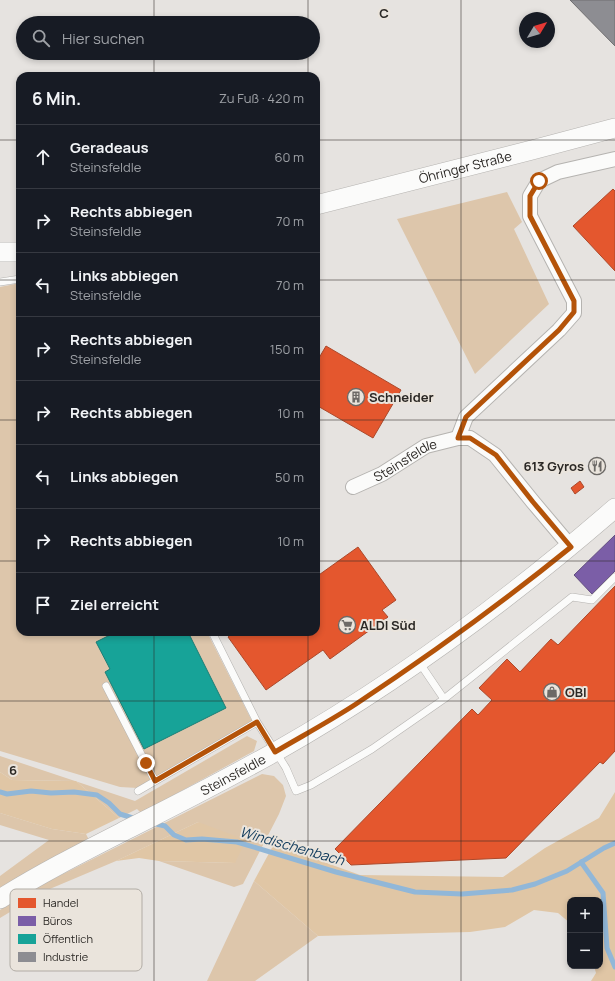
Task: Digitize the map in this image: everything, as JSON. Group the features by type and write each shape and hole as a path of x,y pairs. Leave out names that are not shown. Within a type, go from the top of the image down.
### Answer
{"street":[{"name":"Öhringer Straße","path":"320,204 615,128"},
{"path":"458,438 466,417 559,330 574,312 574,301 530,216 530,196 539,181 558,172 615,159"},
{"path":"0,252 16,252"},
{"name":"Steinsfeldle","path":"353,487 382,474 426,446 458,438 470,438 496,455 571,547"},
{"name":"Steinsfeldle","path":"16,889 37,876 136,826 275,752 354,705 419,662 495,607 571,547 615,508"},
{"name":"Steinsfeldle","path":"0,899 10,893"}],"lane":[{"path":"0,282 16,280"},
{"path":"214,636 257,722 286,768 296,791 311,785 372,749 444,699 572,597 592,600 615,577"},
{"path":"419,662 444,699"},
{"path":"106,686 155,781"},
{"path":"138,792 257,722"}],"shaded area":[{"path":"507,192 522,222 514,229 549,304 475,374 397,219"},
{"path":"16,284 16,636 209,636 252,721 138,788 120,787 0,751 0,287"},
{"path":"247,736 257,741 254,751 141,813 137,809 119,818 77,782 135,801"},
{"path":"0,756 75,781 12,780 0,772"},
{"path":"0,772 12,780 76,781 119,818 86,834 52,829 0,813"},
{"path":"262,774 274,776 283,785 286,796 279,814 243,884 234,887 159,861 235,863 198,822 116,861 50,889 35,889"},
{"path":"615,792 615,981 591,981 596,973 595,969 603,969 603,897 567,897 567,920 558,913 534,910 505,927 470,932 318,936 254,881 274,844 360,875 503,877 545,848 599,818"},
{"path":"0,813 52,829 86,834 89,840 33,868 0,889 0,876 49,840 0,825"},
{"path":"198,822 246,840 235,863 159,861 139,858 116,861"},
{"path":"254,881 318,936 255,981 207,981"},
{"path":"10,904 10,912 0,918 0,910"}],"building: Handel":[{"path":"613,189 615,191 615,271 573,226"},
{"name":"Schneider","path":"326,346 401,390 373,438 320,407 320,356"},
{"path":"580,481 584,487 575,494 571,488"},
{"name":"ALDI Süd","path":"358,547 396,600 382,610 388,617 330,659 323,650 266,690 228,637 320,636 320,574"},
{"path":"615,586 615,751 603,764 600,762 506,858 351,865 335,849 472,709 478,715 492,700 479,688 507,659 520,672 551,639 558,645"}],"building: Büros":[{"path":"615,535 615,571 592,594 574,575"}],"building: Öffentlich":[{"path":"108,636 190,636 226,708 144,749 105,672 110,669 96,642"}],"building: Industrie":[{"path":"570,0 615,0 615,46"}],"waterway":[{"name":"Windischenbach","path":"0,792 7,794 31,791 51,793 74,792 97,795 109,803 120,814 136,819"},
{"name":"Windischenbach","path":"152,823 165,826 174,835 186,840 202,839 237,842 336,872 415,892 462,894 512,890 535,884 567,871 604,848 615,843"},
{"path":"581,862 603,893 607,948 615,967"}],"place":[{"name":"Schneider","path":"356,397"},
{"name":"613 Gyros","path":"597,466"},
{"name":"ALDI Süd","path":"347,625"},
{"name":"OBI","path":"552,692"}],"route":[{"path":"146,763 155,781 257,722 275,752 354,705 419,662 495,607 571,547 496,455 470,438 458,438 466,417 559,330 574,312 574,301 530,216 530,196 539,181"}]}
